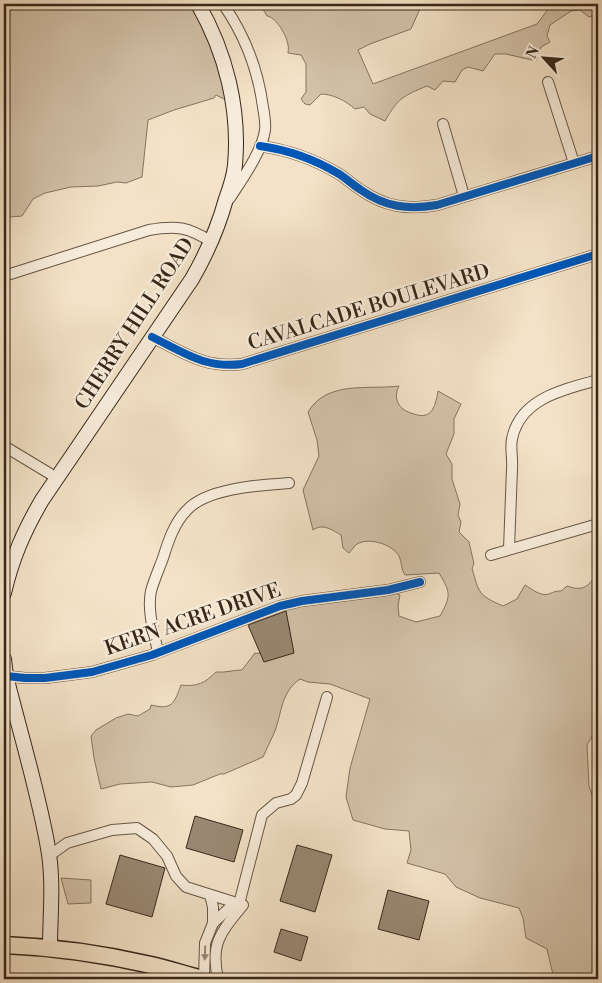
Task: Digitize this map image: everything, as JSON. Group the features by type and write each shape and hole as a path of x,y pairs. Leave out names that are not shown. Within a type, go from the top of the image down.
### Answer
{"main road":[{"name":"CHERRY HILL ROAD","path":"4,593 9,571 23,534 57,478 192,279 212,242 223,210 235,167 236,143 233,107 225,65 215,38 198,4"},
{"path":"4,659 6,676 37,794 49,856 51,893 50,948"},
{"path":"4,945 99,954 204,979"}],"street":[{"path":"223,4 233,18 246,44 258,82 265,130 260,146 223,210"},
{"path":"548,82 574,163"},
{"path":"443,124 464,196"},
{"path":"260,146 280,149 304,156 339,174 372,198 406,208 438,205 598,156"},
{"path":"4,276 149,230 165,227 180,227 212,242"},
{"name":"CAVALCADE BOULEVARD","path":"152,337 176,351 197,360 233,366 598,254"},
{"path":"509,549 512,439 519,421 530,408 550,395 598,380"},
{"path":"4,446 57,478"},
{"path":"158,652 152,617 151,591 166,546 180,518 188,509 214,495 253,486 289,483"},
{"path":"491,555 598,524"},
{"name":"KERN ACRE DRIVE","path":"6,676 38,678 92,672 158,652 280,606 302,601 388,590 420,582"},
{"path":"218,979 215,964 216,944 239,904 262,815 276,803 291,799 296,794 302,783 327,697"},
{"path":"49,856 67,843 112,830 137,828 153,839 167,856 176,876 186,887 239,904"},
{"path":"46,840 67,843"},
{"path":"204,979 205,943 213,923 213,907 210,895"},
{"path":"213,923 239,904"}],"shaded area":[{"path":"4,4 198,4 232,103 216,95 214,98 148,120 142,177 126,183 117,182 98,186 71,187 45,193 33,199 22,216 10,217 4,209"},
{"path":"260,4 422,4 411,29 358,50 373,84 537,24 552,4 598,4 598,14 589,17 580,10 571,11 550,25 547,36 550,42 541,47 536,61 506,54 495,54 483,71 468,67 462,70 455,82 443,81 435,90 427,86 407,95 398,102 385,121 370,114 364,107 355,109 330,95 321,94 310,105 305,104 301,99 306,92 306,64 301,55 288,53 287,41 283,32 274,20 267,16"},
{"path":"399,386 397,399 400,406 418,415 431,412 438,391 461,404 454,419 454,434 446,454 452,464 452,479 460,504 458,515 461,522 459,532 469,542 474,564 472,568 474,576 478,588 484,596 503,606 517,599 525,585 546,595 561,591 567,586 582,588 592,581 598,572 598,732 594,733 587,745 589,786 595,804 594,810 598,827 598,979 554,979 547,949 526,938 523,918 519,908 480,898 456,887 445,874 407,863 411,850 409,831 385,829 353,820 346,797 350,768 370,699 330,684 308,682 300,679 286,696 275,731 263,757 193,785 171,787 152,782 120,784 101,789 91,736 96,730 116,718 128,714 138,716 150,709 151,705 168,706 174,701 181,685 200,683 216,672 242,670 255,653 265,654 290,630 283,606 391,591 400,595 399,616 416,622 440,616 448,599 448,594 446,585 439,573 405,575 396,552 380,543 362,542 356,545 349,553 343,548 341,535 324,527 313,530 303,490 319,456 317,440 308,412 316,402 326,395 349,388"},
{"path":"61,878 91,880 91,903 68,904"}],"building":[{"path":"286,611 294,653 264,662 248,625"},
{"path":"195,816 243,830 234,862 186,848"},
{"path":"297,845 332,855 315,912 280,901"},
{"path":"120,855 165,868 152,917 106,904"},
{"path":"388,890 429,901 419,940 378,929"},
{"path":"281,929 308,937 301,961 274,952"}],"cycle path":[{"path":"260,146 281,150 311,160 339,174 370,196 388,204 407,207 437,205 598,156"},
{"path":"152,337 205,362 229,365 242,364 598,254"},
{"path":"6,676 45,678 92,672 152,655 280,606 302,601 388,590 420,582"}]}
